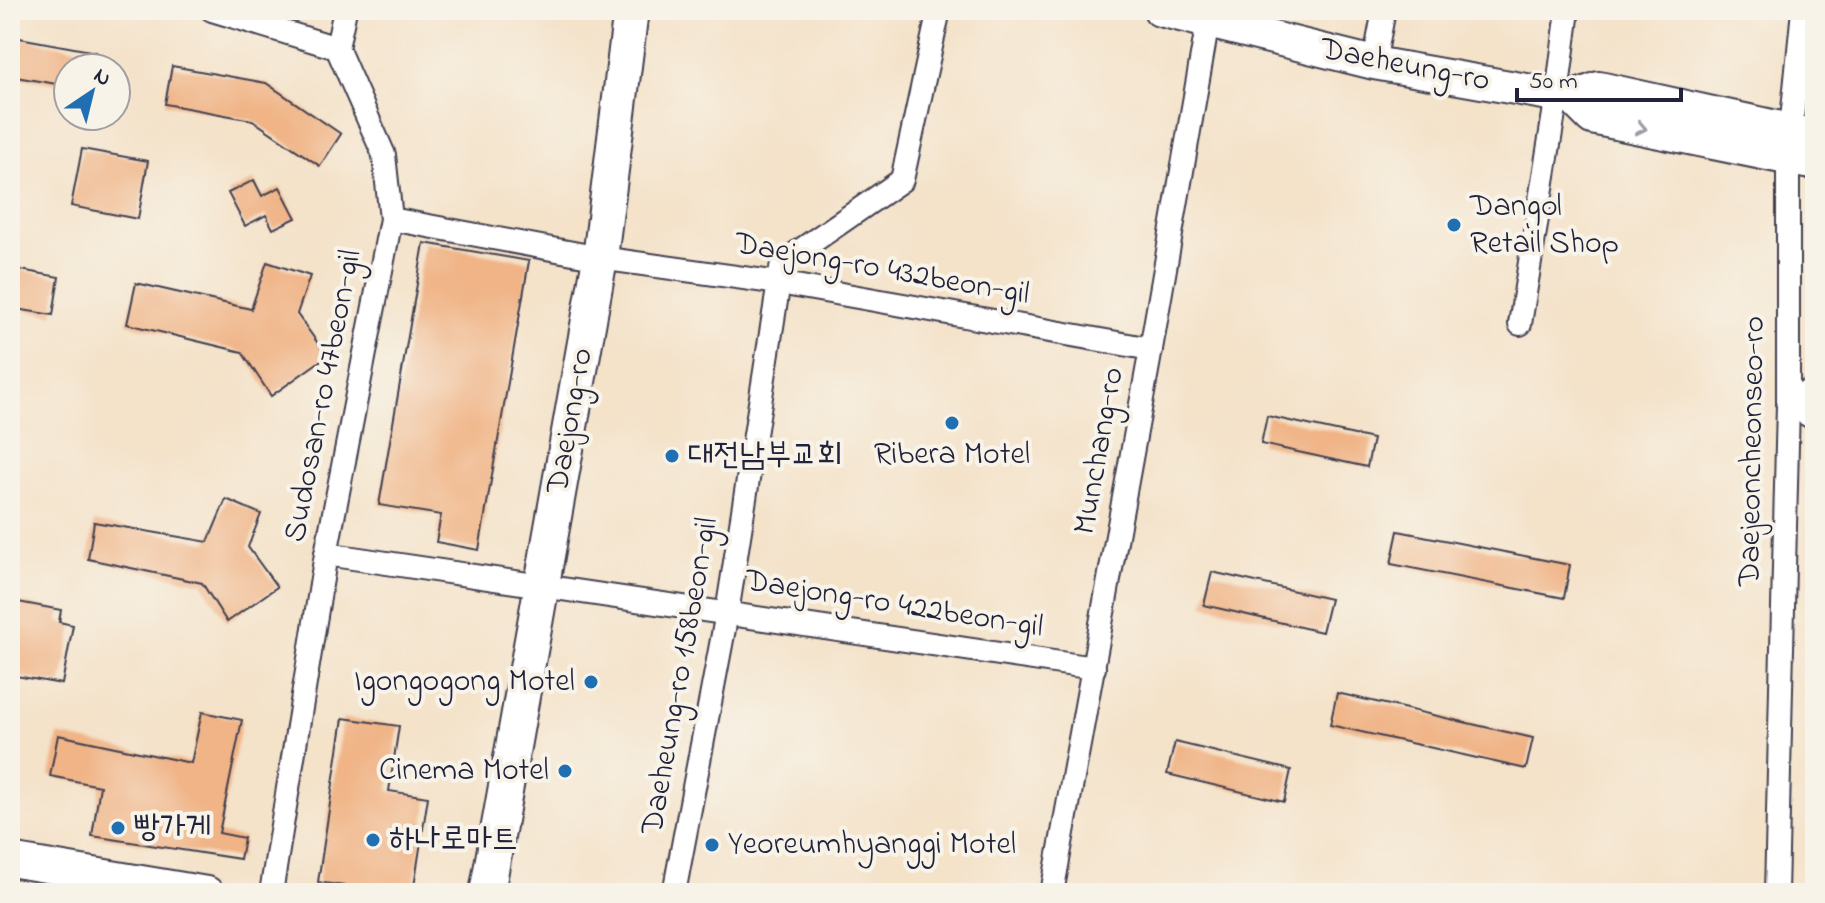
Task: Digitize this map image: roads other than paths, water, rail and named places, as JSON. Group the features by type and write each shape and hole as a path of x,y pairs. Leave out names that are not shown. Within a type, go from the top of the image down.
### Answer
{"main road":[{"name":"Daeheung-ro","path":"1160,10 1209,15 1374,63 1565,96 1592,118 1802,148"},
{"name":"Daejong-ro","path":"487,893 600,258 630,11"},
{"path":"10,860 207,893"}],"street":[{"path":"212,10 337,48 345,10"},
{"name":"Daeheung-ro 158beon-gil","path":"674,893 727,613 782,263 902,180 939,10"},
{"path":"1374,63 1384,10"},
{"path":"1520,324 1565,96 1568,10"},
{"name":"Daejeoncheonseo-ro","path":"1776,893 1788,404 1802,148 1803,10"},
{"name":"Munchang-ro","path":"1052,893 1209,15"},
{"name":"Sudosan-ro 47beon-gil","path":"271,893 326,554 391,219 384,155 337,48"},
{"path":"391,219 600,258"},
{"name":"Daejong-ro 432beon-gil","path":"600,258 779,283 1151,349"},
{"path":"1815,387 1788,404 1815,419"},
{"path":"326,554 542,585"},
{"name":"Daejong-ro 422beon-gil","path":"542,585 1094,668"}],"place":[{"name":"Dangol Retail Shop","path":"1454,225"},
{"name":"Ribera Motel","path":"952,423"},
{"name":"대전남부교회","path":"672,456"},
{"name":"Igongogong Motel","path":"591,682"},
{"name":"Cinema Motel","path":"565,771"},
{"name":"빵가게","path":"118,828"},
{"name":"하나로마트","path":"373,840"},
{"name":"Yeoreumhyanggi Motel","path":"712,845"}]}
